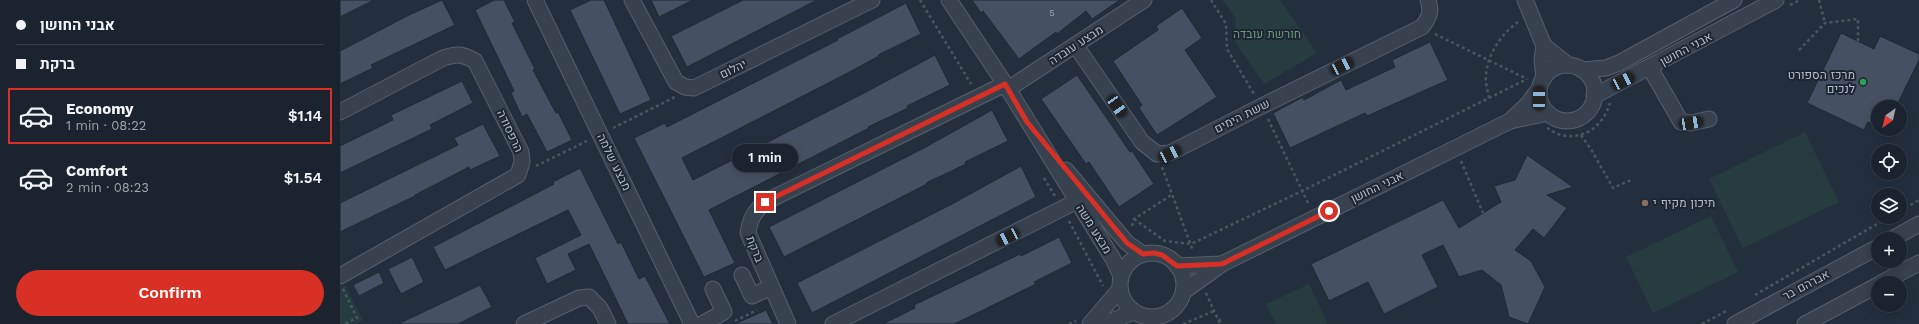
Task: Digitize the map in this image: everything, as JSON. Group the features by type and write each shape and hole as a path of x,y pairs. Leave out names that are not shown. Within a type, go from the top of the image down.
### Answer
{"street":[{"name":"מבצע שלמה","path":"534,0 692,324"},
{"path":"632,0 676,82 685,87 694,88"},
{"name":"יהלום","path":"694,88 872,0"},
{"name":"מבצע משה","path":"949,0 1006,86 1113,259 1120,282"},
{"name":"מבצע עובדה","path":"1006,86 1076,46 1144,0"},
{"path":"1422,27 1429,18 1431,7 1428,0"},
{"path":"1525,0 1544,46 1542,59 1542,83 1539,98 1541,114 1563,120 1580,117 1592,105 1594,96 1592,81 1544,46"},
{"name":"אבני החושן","path":"1575,68 1606,68 1619,63 1711,6 1734,0"},
{"name":"אבני החושן","path":"1594,96 1650,68 1776,0"},
{"name":"ששת הימים","path":"1157,154 1170,154 1262,106 1422,27"},
{"path":"1076,46 1142,142 1157,154"},
{"name":"הרפסודה","path":"340,112 443,58 464,54 475,60 521,152 522,162 518,175"},
{"path":"1542,83 1554,68 1575,68"},
{"path":"1650,68 1681,122 1691,123 1709,119"},
{"name":"אבני החושן","path":"1510,121 1527,104 1542,83"},
{"name":"ברקת","path":"788,324 748,233 750,221 755,211 765,202 978,97 1006,86"},
{"name":"אבני החושן","path":"1183,292 1222,264 1510,121 1541,114"},
{"name":"מבצע משה","path":"1027,122 1127,243 1143,254"},
{"path":"340,276 518,175"},
{"path":"833,324 1077,201"},
{"path":"1905,232 1919,224"},
{"name":"אברהם בר","path":"1735,324 1871,251"},
{"path":"1090,324 1120,282 1126,266 1143,254 1154,253 1162,255 1177,266 1183,278 1183,292 1176,306 1164,315 1153,318 1133,312 1127,306 1120,282"},
{"path":"1894,276 1919,263"},
{"name":"אבני החושן","path":"1177,266 1222,264"},
{"path":"742,275 752,296 772,287"},
{"path":"702,324 724,312 713,289"},
{"path":"1804,324 1871,289"},
{"path":"524,324 579,298 589,297 600,308 608,324"},
{"path":"1105,324 1133,312"}],"path":[{"path":"920,0 978,97"},
{"path":"1819,0 1824,23"},
{"path":"1799,50 1824,23 1858,19 1858,42"},
{"path":"1489,98 1486,77 1488,60 1497,44 1512,27 1520,21"},
{"path":"1134,219 1165,241 1191,244 1302,191 1527,79 1422,27"},
{"path":"518,175 694,88"},
{"path":"1541,114 1542,126 1560,135 1584,134 1598,126 1608,109 1612,96 1610,88"},
{"path":"1580,134 1592,151 1613,188 1631,180"},
{"path":"1456,148 1483,213"},
{"path":"1157,154 1191,244 1196,265"},
{"path":"1907,207 1919,200"},
{"path":"1749,299 1877,224"},
{"path":"1201,280 1221,324"},
{"path":"340,283 357,318 344,324"},
{"path":"729,324 778,301"},
{"path":"1702,324 1728,310"},
{"path":"1183,324 1214,311"}],"green space":[{"name":"חורשת עובדה","path":"1223,0 1280,0 1317,53 1264,84 1235,42 1236,19"},
{"path":"1805,132 1839,202 1743,248 1709,179"},
{"path":"1711,216 1738,272 1653,313 1626,257"},
{"path":"1309,284 1328,324 1276,324 1266,304"},
{"path":"345,285 363,320 356,324 340,324 340,288"}],"building":[{"path":"340,0 374,0 340,17"},
{"path":"442,0 455,25 371,65 373,68 340,84 340,51 407,16"},
{"path":"494,0 504,0 515,22 512,23 535,69 533,70 556,113 558,112 572,140 547,152 527,114 522,117 511,93 514,91 475,10"},
{"path":"591,0 604,0 651,100 620,114 570,10"},
{"path":"651,0 693,0 659,17"},
{"path":"743,0 817,0 687,67 671,36"},
{"path":"972,0 1120,0 1092,19 1086,11 1057,34 1056,32 1019,59 983,11 981,13"},
{"path":"906,3 921,34 682,158 693,180 866,92 935,55 950,85 709,210 735,263 704,277 634,138 665,123 667,127 838,40 837,39"},
{"path":"1182,8 1202,38 1185,50 1217,97 1157,135 1139,108 1142,105 1113,61 1158,30 1156,26"},
{"name":"מרכז הספורט לנכים","path":"1841,33 1874,49 1880,36 1919,54 1919,60 1899,100 1871,100 1871,124 1868,122 1864,130 1807,103"},
{"path":"1430,42 1448,80 1367,116 1365,113 1290,148 1273,113 1303,97 1304,100 1341,80 1346,90 1395,67 1392,60"},
{"path":"1077,75 1154,184 1119,207 1089,162 1086,164 1041,99"},
{"path":"462,81 473,103 430,125 432,129 340,173 340,146 393,120 391,115"},
{"path":"992,110 1008,141 784,257 769,227 924,148"},
{"path":"483,124 500,156 470,170 469,167 415,196 340,232 340,203 458,145 454,138"},
{"path":"1527,155 1573,187 1547,195 1567,208 1544,238 1533,229 1515,250 1531,261 1545,287 1528,324 1509,317 1501,285 1482,270 1459,277 1443,245 1422,255 1438,287 1384,314 1368,282 1329,301 1311,264 1443,200 1459,228 1501,202 1494,186 1515,180"},
{"path":"1021,166 1036,197 812,313 797,283 952,204"},
{"path":"580,168 618,244 621,242 639,279 645,276 670,324 628,324 589,244 568,254 576,270 547,284 535,258 581,235 568,210 445,270 433,247 554,184 553,182"},
{"path":"1059,237 1072,263 1034,282 1036,284 954,324 883,324 915,308 914,305"},
{"path":"412,257 424,282 401,294 388,269"},
{"path":"379,272 384,283 359,296 353,285"},
{"path":"480,285 492,307 458,324 398,324"},
{"path":"766,310 773,324 735,324"}],"place":[{"name":"מרכז הספורט לנכים","path":"1863,82"},
{"name":"תיכון מקיף י","path":"1645,203"}],"route":[{"path":"765,202 1005,84 1027,122 1127,243 1143,254 1154,253 1162,255 1177,266 1222,264 1329,211"}]}
